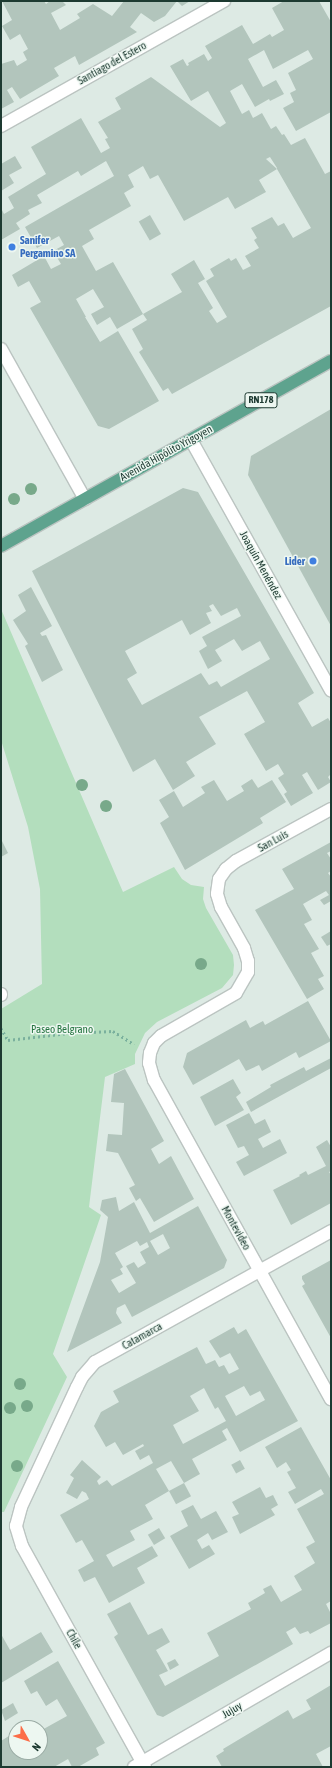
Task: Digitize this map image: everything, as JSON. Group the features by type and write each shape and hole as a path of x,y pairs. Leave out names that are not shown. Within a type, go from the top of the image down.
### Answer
{"main road":[{"name":"Avenida Hipólito Yrigoyen","path":"1,546 331,361"}],"street":[{"name":"Santiago del Estero","path":"1,126 224,1"},
{"path":"1,349 85,499"},
{"name":"Joaquín Menéndez","path":"191,440 331,691"},
{"name":"San Luis","path":"150,1054 154,1043 169,1030 236,993 248,972 248,960 244,948 221,907 217,894 219,879 226,869 236,861 331,809"},
{"name":"Montevideo","path":"150,1054 149,1063 154,1080 331,1399"},
{"name":"Catamarca","path":"21,1507 77,1387 88,1369 105,1356 331,1230"},
{"name":"Chile","path":"21,1507 16,1526 22,1546 141,1765"},
{"name":"Jujuy","path":"141,1765 331,1653"}],"path":[{"path":"1,1028 8,1040 69,1033 113,1031 150,1054"}],"green space":[{"name":"Paseo Belgrano","path":"1,609 123,892 174,867 182,879 191,885 204,887 203,899 206,908 233,955 234,965 233,975 222,988 157,1022 145,1033 135,1054 135,1064 105,1077 89,1207 101,1215 53,1354 67,1377 4,1512 1,1512 1,1009 42,984 40,889 28,827 1,740"}],"building":[{"path":"2,1 44,1 46,4 50,1 62,1 66,5 51,13 60,30 80,18 77,14 93,4 112,16 124,1 177,1 165,16 154,22 141,13 130,27 137,32 79,65 75,56 54,68 59,76 20,99 12,87 7,90 14,102 1,109 1,64 14,60 17,66 27,60 23,52 28,49 20,34 10,40 2,26 12,20"},
{"path":"177,1 190,1 182,6"},
{"path":"284,1 319,1 331,22 331,112 296,131 283,108 294,102 290,93 296,90 288,73 313,59 308,50 273,69 264,50 248,59 263,87 276,80 284,94 270,101 269,99 255,107 242,84 230,91 242,114 249,110 253,118 262,113 271,129 276,126 282,135 284,134 291,145 305,138 325,174 331,171 331,306 172,394 168,388 163,391 139,352 143,349 132,329 147,320 143,314 117,329 110,317 97,325 91,314 104,307 93,289 76,299 85,317 100,342 118,331 159,401 109,429 98,426 30,308 41,302 29,281 18,287 12,275 44,256 51,269 61,264 53,251 64,245 59,236 37,248 25,227 114,176 106,161 81,176 78,171 37,195 42,203 28,210 30,214 16,223 20,229 1,240 1,208 4,214 14,208 8,197 46,174 31,147 81,118 101,153 110,148 105,139 108,138 98,122 121,109 115,98 151,77 220,127 226,123 208,91 191,101 170,66 183,59 187,66 189,65 188,63 204,54 208,61 212,58 205,46 242,25 253,44 270,34 272,37 284,30 272,8","holes":["270,157 277,169 266,159","143,166 150,179 158,175 184,221 228,197 235,209 266,192 259,180 277,169 311,228 293,238 284,223 278,226 272,217 251,228 257,238 254,240 259,248 245,256 251,266 243,270 236,258 231,261 229,258 210,269 214,276 206,281 227,317 217,323 209,311 213,308 198,283 205,279 194,260 171,274 182,292 143,314 113,262 96,271 82,246 94,239 89,230 131,206 124,193 134,187 128,175"]},
{"path":"15,156 22,168 9,175 14,183 1,191 1,164"},
{"path":"150,215 161,234 150,241 139,222"},
{"name":"Lider","path":"331,409 331,626 248,475 251,456"},
{"path":"183,488 198,492 314,693 298,703 312,727 328,718 331,723 331,774 328,777 331,782 318,790 307,772 302,775 313,793 291,806 284,794 287,792 278,778 284,774 278,764 266,771 244,734 265,722 247,691 199,717 216,744 186,762 195,776 173,790 155,759 133,772 32,571","holes":["213,604 221,616 237,608 241,616 202,637 207,646 199,651 208,669 222,661 215,650 234,639 242,651 260,641 270,659 221,687 217,681 209,685 201,673 142,705 127,679 137,673 125,651 182,620 190,635 211,623 206,613 212,611 209,606"]},
{"path":"31,587 52,626 40,633 42,636 46,635 63,670 42,682 25,646 28,644 13,620 26,611 18,595"},
{"path":"252,779 258,788 272,780 286,802 260,818 263,823 185,870 160,823 169,817 159,800 174,791 183,807 205,793 201,787 214,780 227,801 244,791 241,786"},
{"path":"1,839 8,853 1,857"},
{"path":"331,842 331,851 327,853 331,859 331,871 328,873 331,877 331,901 324,905 320,900 329,895 326,891 303,904 312,920 304,924 319,949 311,953 324,976 318,979 324,989 307,999 255,910 294,889 282,869"},
{"path":"331,931 331,944 327,946 321,937"},
{"path":"308,1001 331,1041 299,1058 296,1052 262,1071 259,1065 246,1071 239,1059 193,1085 183,1067 187,1053 246,1020 250,1028 263,1021 265,1025"},
{"path":"331,1058 331,1068 251,1112 246,1102 271,1087 270,1085 304,1067 306,1071"},
{"path":"125,1069 164,1141 151,1149 159,1164 171,1156 194,1199 154,1222 140,1198 136,1201 129,1188 135,1185 118,1153 106,1151 108,1134 122,1135 124,1103 111,1102 114,1074"},
{"path":"233,1079 241,1093 236,1097 244,1110 215,1126 200,1097"},
{"path":"249,1113 255,1124 265,1119 271,1132 258,1139 263,1148 280,1139 287,1153 244,1176 236,1162 249,1155 244,1146 238,1148 226,1125"},
{"path":"327,1140 331,1147 331,1171 329,1172 331,1175 331,1203 291,1225 273,1190 300,1176 299,1175 306,1171 308,1175 326,1166 316,1147"},
{"path":"116,1197 119,1211 134,1202 150,1233 198,1206 227,1260 224,1268 132,1317 125,1304 117,1308 116,1313 122,1323 67,1352 100,1262 108,1217 100,1210 102,1200","holes":["163,1234 170,1248 158,1255 150,1241","137,1241 140,1246 147,1242 149,1247 140,1252 146,1263 138,1268 134,1262 126,1266 136,1283 119,1293 111,1280 123,1274 120,1269 123,1267 115,1253"]},
{"path":"331,1260 331,1338 302,1286 305,1284 302,1276"},
{"path":"234,1327 238,1334 246,1329 298,1421 240,1452 227,1428 222,1431 227,1440 192,1459 200,1474 184,1483 171,1461 156,1469 169,1491 145,1505 153,1519 130,1531 135,1540 106,1555 113,1567 152,1546 158,1556 137,1568 145,1583 109,1603 95,1577 84,1582 78,1570 94,1561 82,1540 76,1543 60,1515 89,1499 86,1493 82,1491 77,1499 66,1493 74,1478 70,1475 82,1460 101,1477 97,1481 99,1485 107,1480 112,1486 153,1463 149,1455 140,1460 135,1451 144,1446 143,1444 123,1455 115,1442 106,1447 94,1426 101,1412 119,1402 113,1391 197,1347 206,1364 215,1360 219,1367 224,1365 229,1374 239,1369 230,1353 220,1358 209,1341","holes":["244,1386 250,1396 260,1391 265,1400 236,1416 225,1396","204,1388 215,1409 218,1407 226,1421 183,1444 173,1425 199,1411 190,1396"]},
{"path":"301,1427 331,1480 331,1601 326,1604 331,1614 331,1623 310,1634 308,1631 300,1634 295,1627 286,1632 293,1644 163,1717 157,1715 114,1637 118,1634 107,1614 130,1602 148,1635 162,1628 170,1642 156,1650 168,1671 159,1675 165,1686 219,1656 207,1633 251,1609 248,1603 265,1593 263,1589 271,1585 281,1602 302,1590 294,1576 315,1563 306,1547 315,1542 297,1509 324,1494 321,1489 295,1504 288,1492 296,1488 287,1472 291,1470 286,1462 277,1468 265,1447"},
{"path":"240,1460 245,1469 236,1474 231,1465"},
{"path":"184,1483 191,1496 176,1504 169,1491"},
{"path":"260,1487 266,1498 273,1495 278,1505 271,1509 275,1515 240,1534 232,1517 239,1514 232,1502"},
{"path":"193,1505 201,1519 216,1511 228,1532 212,1540 208,1533 197,1540 202,1549 209,1545 215,1554 189,1569 170,1536 188,1526 181,1511"},
{"path":"159,1528 165,1538 154,1545 148,1535"},
{"path":"41,1632 53,1652 1,1683 1,1634 10,1650"},
{"path":"175,1659 179,1665 170,1670 167,1663"},
{"path":"58,1661 105,1743 96,1748 99,1755 78,1767 72,1767 68,1759 54,1767 1,1767 1,1741 8,1737 8,1760 48,1760 48,1727 67,1716 57,1699 46,1706 37,1691 31,1694 24,1681"},
{"path":"331,1685 331,1746 316,1754 323,1767 222,1767 216,1756 224,1751 223,1749 288,1710 293,1719 311,1709 306,1700"},
{"path":"13,1703 18,1713 5,1721 1,1710"}],"place":[{"name":"Sanifer Pergamino SA","path":"12,247"},
{"name":"Lider","path":"313,561"}]}
